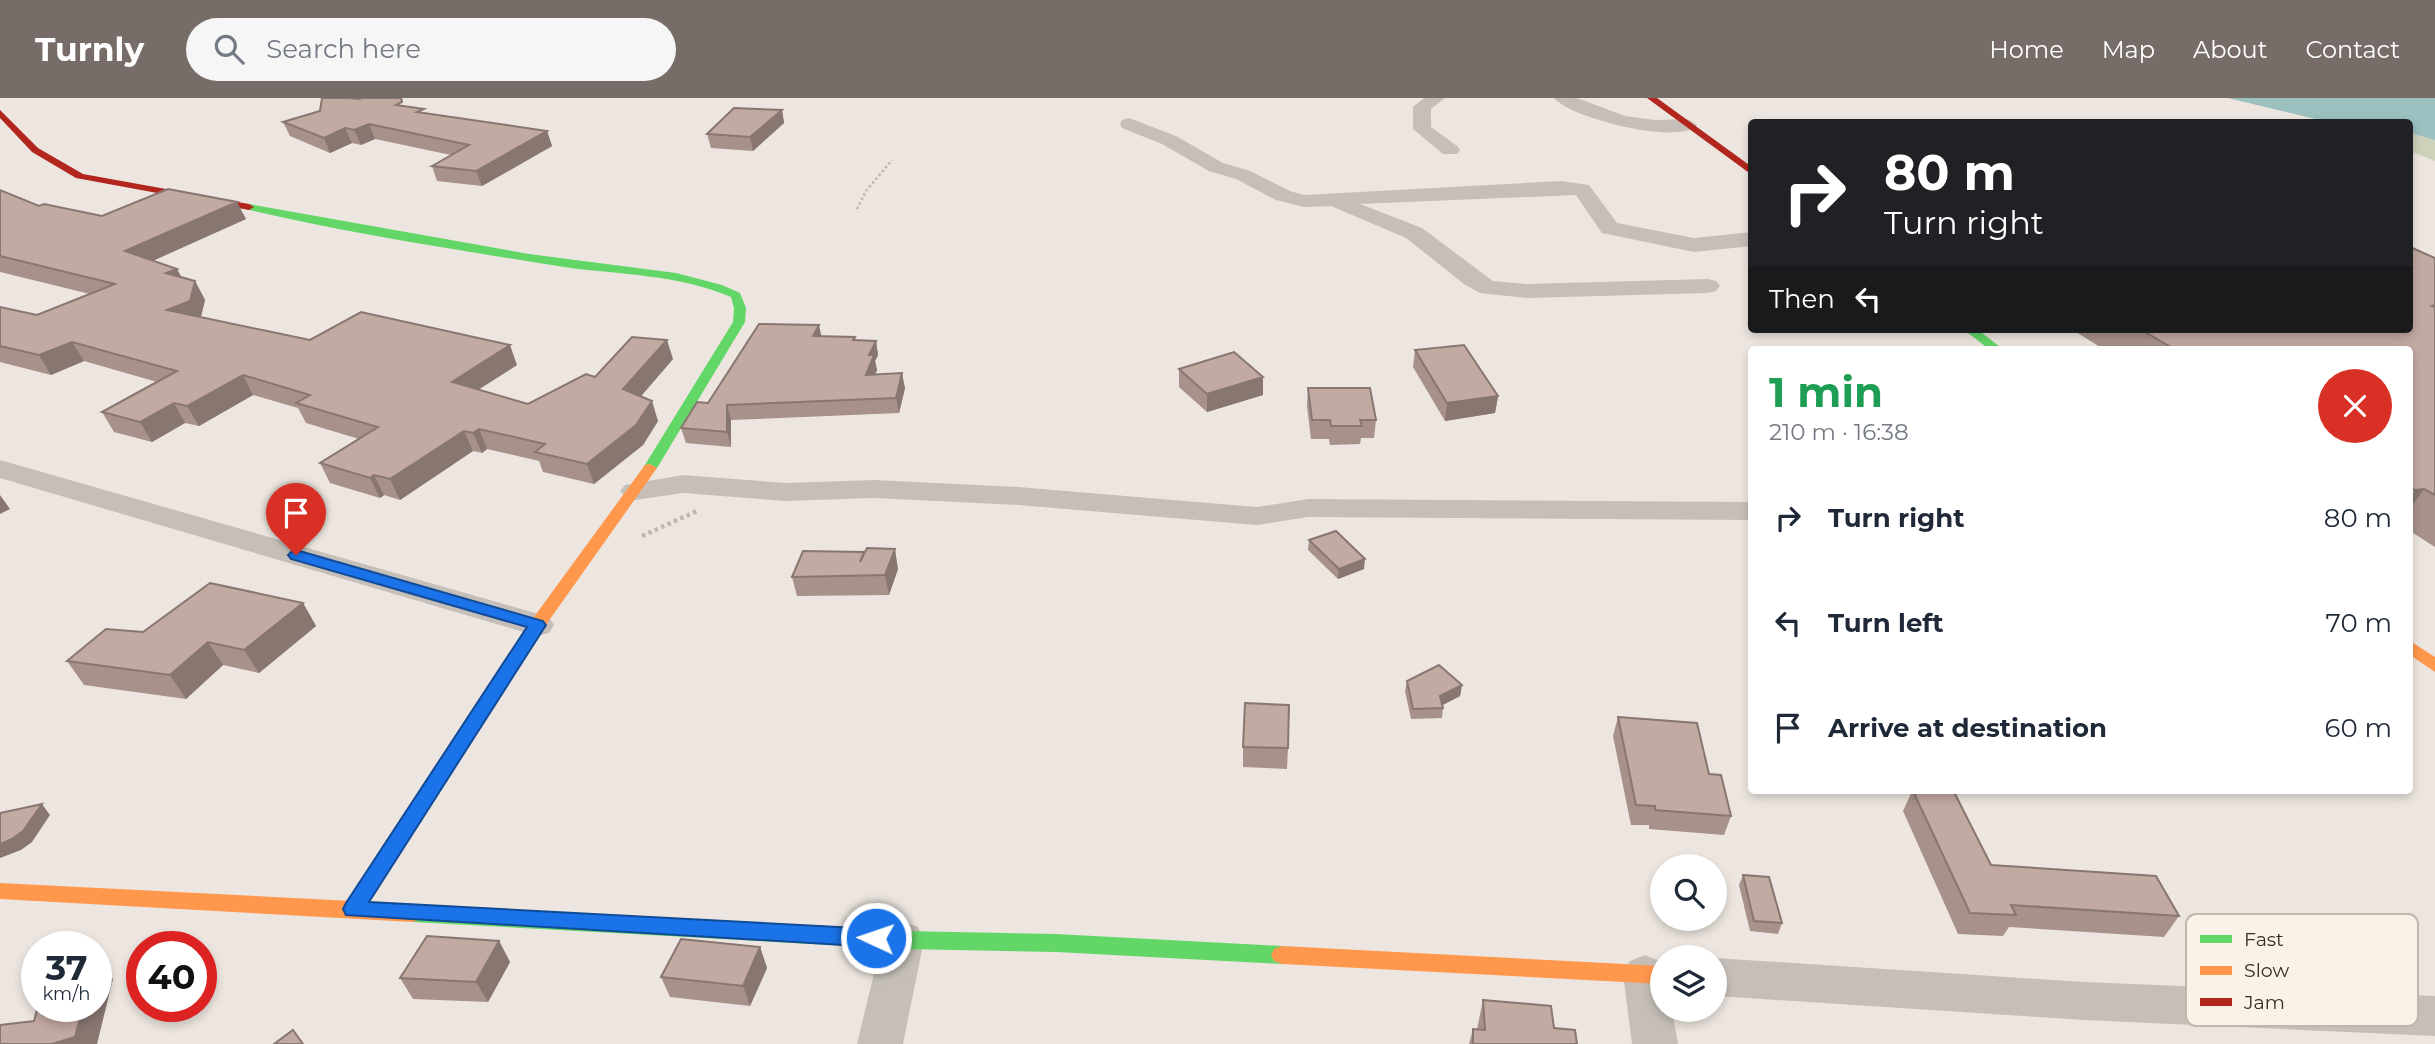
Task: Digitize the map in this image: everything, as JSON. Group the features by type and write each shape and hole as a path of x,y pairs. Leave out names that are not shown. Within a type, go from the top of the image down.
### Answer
{"street":[{"path":"1436,98 1422,107 1422,130 1450,150"},
{"path":"1563,98 1586,110 1621,122 1656,128 1688,125"},
{"path":"1651,98 1748,169"},
{"path":"0,113 23,142 55,165 80,176 421,239 569,264 695,281 718,286 736,295 740,308 739,321 635,491 537,625 353,909"},
{"path":"1129,124 1169,140 1216,167 1243,175 1283,196 1304,201 1561,187 1582,189 1610,228 1694,245 1748,239"},
{"path":"1328,199 1414,233 1472,279 1489,288 1551,290 1708,286"},
{"path":"1975,333 1992,346"},
{"path":"0,469 537,625"},
{"path":"635,491 683,484 786,492 873,489 1018,496 1257,516 1308,508 1748,511"},
{"path":"2413,649 2435,666"},
{"path":"0,891 903,940 1056,943 1650,974"},
{"path":"880,1044 903,940"},
{"path":"1727,978 2186,1005"},
{"path":"1655,1022 1655,1044"}],"path":[{"path":"857,209 862,193 877,182 892,160"},
{"path":"586,559 660,530 738,489"}],"green space":[{"path":"2413,134 2435,140 2435,161 2413,152"}],"water":[{"path":"2228,98 2435,98 2435,140 2413,134 2413,119 2316,119"}],"building":[{"path":"322,98 401,98 402,102 396,105 424,109 417,112 547,131 476,171 432,166 469,145 369,124 354,130 345,128 324,138 283,122 320,111"},
{"path":"734,108 782,110 750,137 707,134"},
{"path":"168,189 237,202 125,251 177,269 166,273 195,281 190,301 167,310 310,340 361,312 510,345 452,382 528,404 586,374 595,377 632,337 667,340 623,389 652,401 636,425 587,464 535,452 545,444 479,429 473,433 464,431 390,479 374,475 370,478 320,463 378,427 296,403 310,395 243,375 187,406 174,403 140,422 102,412 177,371 72,342 39,355 0,346 0,307 37,315 115,284 0,256 0,190 39,206 44,204 102,216"},
{"path":"2413,248 2435,258 2435,305 2432,306 2435,307 2435,495 2424,489 2413,489 2413,346 2169,346 2147,333 2413,333"},
{"path":"759,324 819,325 813,336 855,337 853,340 876,341 869,355 874,355 866,375 902,373 896,398 727,405 727,432 681,428 697,402 708,403"},
{"path":"1464,345 1498,396 1447,403 1415,350"},
{"path":"1234,352 1263,377 1207,394 1179,369"},
{"path":"1308,388 1370,388 1376,420 1360,420 1362,426 1331,426 1330,420 1312,420"},
{"path":"1336,531 1365,559 1339,569 1309,540"},
{"path":"867,548 895,549 885,575 792,577 803,551 864,552 860,562"},
{"path":"210,583 303,603 244,650 208,642 170,675 67,661 106,629 143,632"},
{"path":"1439,665 1462,685 1440,696 1443,708 1413,709 1407,681"},
{"path":"1245,703 1289,705 1288,748 1243,747"},
{"path":"1618,717 1697,723 1709,774 1721,775 1731,816 1655,810 1655,806 1636,805"},
{"path":"1914,794 1955,794 1991,865 2156,876 2179,916 2011,905 2016,915 1970,913"},
{"path":"42,804 23,831 0,844 0,813"},
{"path":"1743,875 1769,877 1782,923 1754,921"},
{"path":"427,936 499,941 476,982 400,978"},
{"path":"681,939 760,947 743,986 661,977"},
{"path":"1483,1000 1551,1006 1554,1028 1575,1030 1577,1044 1473,1044 1473,1029 1485,1030"},
{"path":"79,1022 75,1037 52,1044 0,1044 0,1025"},
{"path":"293,1030 303,1044 274,1044"}],"traffic: fast":[{"path":"249,207 529,258 676,277 698,281 736,295 740,308 739,322 650,468"},
{"path":"1975,333 1992,346"},
{"path":"353,909 420,805"},
{"path":"413,913 903,940 1056,943 1282,955"}],"traffic: slow":[{"path":"420,805 537,625 650,468"},
{"path":"2413,649 2435,666"},
{"path":"0,891 413,913"},
{"path":"1282,955 1650,974"}],"traffic: jam":[{"path":"1651,98 1748,169"},
{"path":"0,113 35,150 80,176 249,207"}],"route":[{"path":"296,555 537,625 353,909 876,938"}]}
